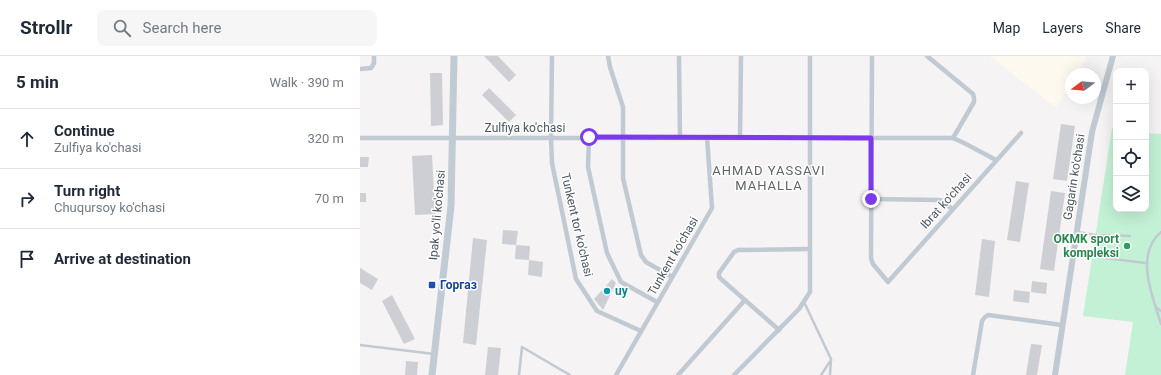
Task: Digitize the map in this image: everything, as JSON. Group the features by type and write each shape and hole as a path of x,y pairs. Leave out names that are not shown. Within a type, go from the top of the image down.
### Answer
{"main road":[{"name":"Ipak yo'li ko'chasi","path":"432,375 451,206 454,56"}],"street":[{"path":"360,69 371,68 374,63 374,56"},
{"name":"Tunkent tor ko'chasi","path":"552,56 552,163 576,279 597,311 641,331"},
{"path":"608,56 623,107 623,178 640,255 646,262 672,277"},
{"path":"679,56 680,137"},
{"path":"740,137 741,56"},
{"path":"734,375 799,309 810,292 810,56"},
{"path":"872,56 871,199 939,200 943,201 952,209"},
{"path":"926,56 973,94 974,102 953,138"},
{"name":"Gagarin ko'chasi","path":"1055,375 1092,132 1114,56"},
{"name":"Ibrat ko'chasi","path":"871,199 871,258 873,264 888,282 1021,133"},
{"path":"589,137 588,167 607,253 621,282 657,302"},
{"name":"Tunkent ko'chasi","path":"616,375 712,208 707,137"},
{"name":"Zulfiya ko'chasi","path":"360,138 953,138 996,160"},
{"path":"779,330 719,277 719,273 734,252 738,250 810,249"},
{"path":"678,375 745,300"},
{"path":"973,375 982,321 984,317 988,315 1062,325"}],"lane":[{"path":"1076,232 1095,235 1130,236"},
{"path":"1161,232 1150,249 1146,263 1149,286 1161,324"},
{"path":"1073,254 1146,263"},
{"path":"804,301 831,359 830,375"},
{"path":"1155,306 1161,311"},
{"path":"360,345 434,354"},
{"path":"519,375 522,347 570,375"},
{"path":"821,375 831,359"}],"shaded area":[{"path":"990,56 1087,56 1080,68 1065,68 1065,93 1056,108"}],"green space":[{"name":"OKMK sport kompleksi","path":"1112,128 1113,212 1149,212 1149,133 1161,134 1161,375 1125,375 1133,322 1083,316"}],"building":[{"path":"484,56 498,56 516,75 509,82"},
{"path":"430,73 442,73 443,125 431,126"},
{"path":"489,88 516,115 509,122 482,95"},
{"path":"1061,124 1075,126 1067,181 1053,179"},
{"path":"432,155 435,214 415,215 412,156"},
{"path":"360,157 369,157 368,167 360,167"},
{"path":"1016,181 1029,183 1020,242 1007,240"},
{"path":"1051,191 1065,193 1054,271 1040,269"},
{"path":"360,193 366,193 366,202 360,202"},
{"path":"503,230 518,231 516,245 502,244"},
{"path":"473,238 487,240 476,345 463,343"},
{"path":"982,239 995,241 989,297 975,295"},
{"path":"516,245 530,246 529,260 515,259"},
{"path":"529,260 543,262 542,277 528,275"},
{"path":"360,268 378,279 372,290 360,283"},
{"name":"uy","path":"612,279 616,283 603,310 594,299"},
{"path":"1032,281 1047,283 1046,294 1031,292"},
{"path":"1014,290 1030,292 1029,303 1013,301"},
{"path":"392,295 415,339 404,344 382,301"},
{"path":"1031,344 1042,345 1037,375 1026,375"},
{"path":"488,347 501,348 498,375 485,375"},
{"path":"406,361 418,362 417,375 405,375"}],"place":[{"name":"OKMK sport kompleksi","path":"1127,246"},
{"name":"Горгаз","path":"432,285"},
{"name":"uy","path":"607,291"}],"district":[{"name":"AHMAD YASSAVI MAHALLA","path":"769,178"}],"route":[{"path":"589,137 871,138 871,199"}]}
